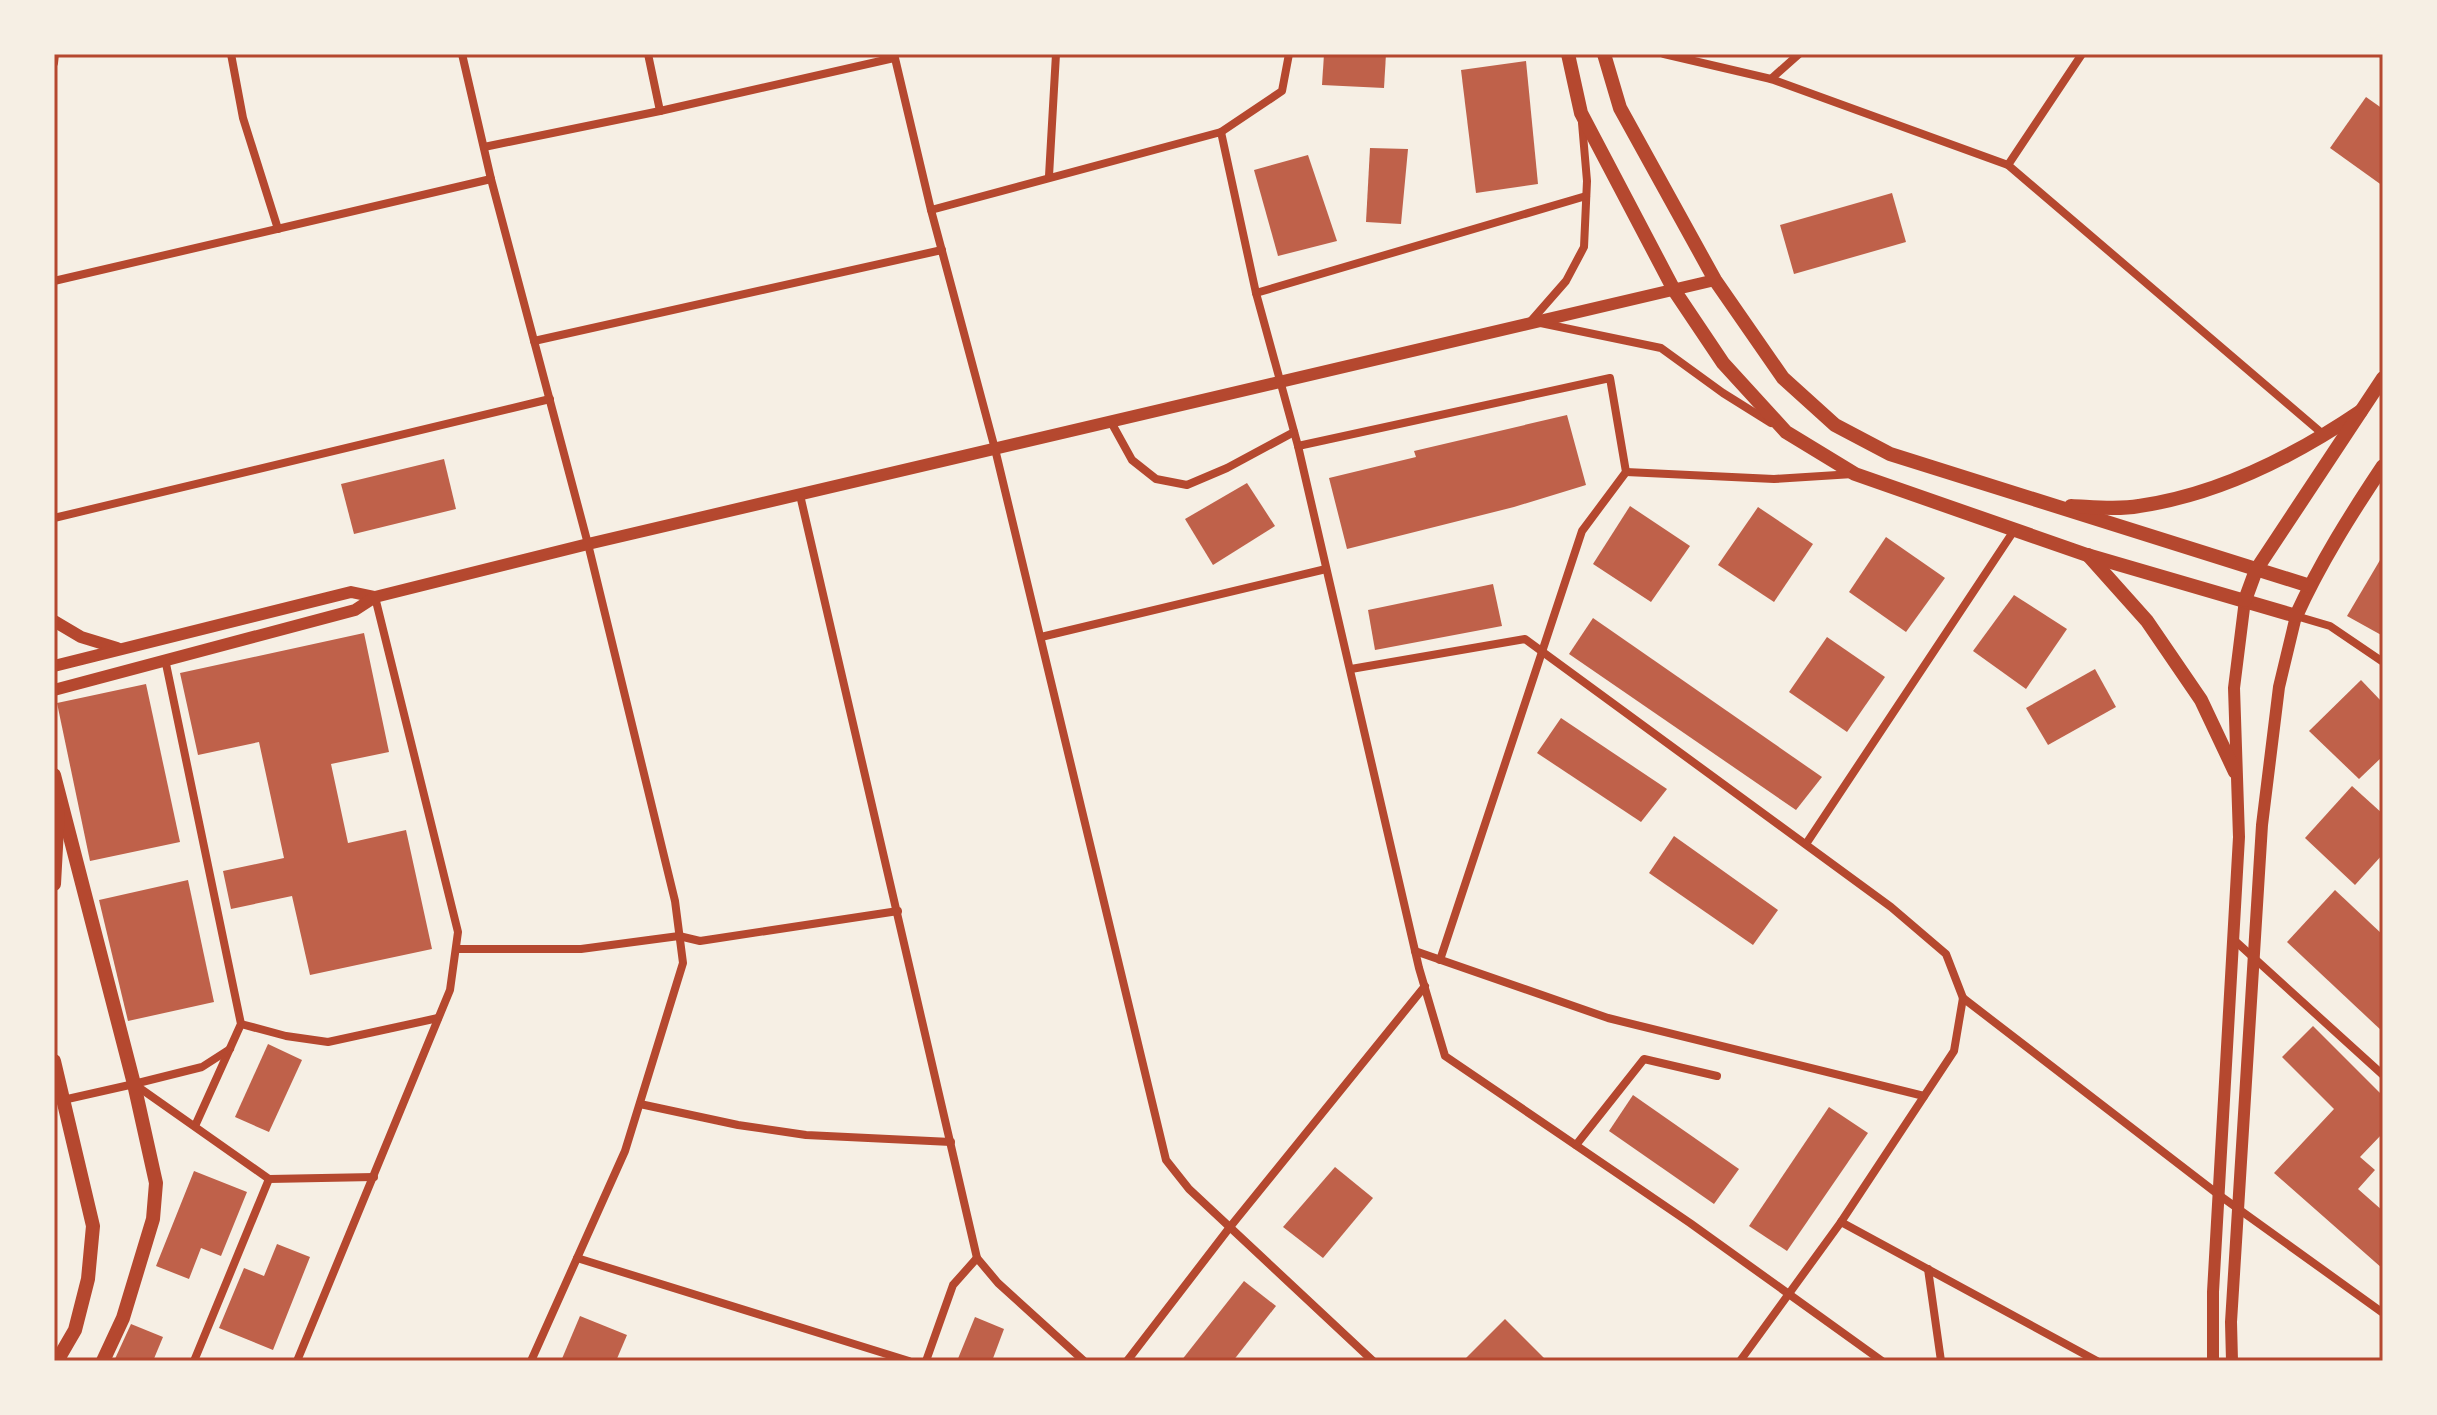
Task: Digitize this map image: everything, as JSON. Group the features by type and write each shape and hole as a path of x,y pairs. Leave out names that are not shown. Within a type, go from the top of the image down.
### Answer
{"main road":[{"path":"1568,54 1581,113 1674,290 1723,363 1786,432 1855,474 2087,555 2296,616 2353,511 2383,466"},
{"path":"1604,54 1620,108 1715,280 1783,378 1835,425 1890,454 2310,586"},
{"path":"2245,600 2256,570 2383,378"},
{"path":"2058,506 2138,507 2226,484 2325,435 2361,411"},
{"path":"2087,555 2147,621 2192,687 2235,772"},
{"path":"54,775 134,1084 156,1183 153,1219 123,1318 103,1361"},
{"path":"54,884 57,791"},
{"path":"54,1061 93,1226 88,1279 75,1330 57,1361"}],"street":[{"path":"54,63 55,54"},
{"path":"231,54 243,118 278,229"},
{"path":"462,54 491,179 588,544 675,901 683,963 625,1151 531,1361"},
{"path":"648,54 660,111"},
{"path":"1049,176 1056,54"},
{"path":"931,210 1221,132 1282,91 1289,54"},
{"path":"1664,54 1771,79 2008,165 2325,435"},
{"path":"1771,79 1799,54"},
{"path":"2008,165 2082,54"},
{"path":"484,147 660,111 894,56 931,210 995,449 1166,1160 1189,1189 1373,1361"},
{"path":"1531,321 1566,281 1584,247 1586,196 1581,113"},
{"path":"1221,132 1256,293 1298,446 1415,951 1445,1056 1690,1223 1882,1361"},
{"path":"54,281 491,179"},
{"path":"1256,293 1586,196"},
{"path":"534,341 942,250"},
{"path":"54,690 355,610 375,597 588,544 1715,280"},
{"path":"1531,321 1661,348 1723,393 1786,432"},
{"path":"1298,446 1610,378 1626,472 1582,531 1440,960"},
{"path":"54,518 550,399"},
{"path":"1111,422 1132,460 1156,479 1187,485 1227,468 1294,432"},
{"path":"1626,472 1774,479 1855,474"},
{"path":"800,495 977,1258 998,1283 1084,1361"},
{"path":"1806,844 2015,529"},
{"path":"1041,637 1326,569"},
{"path":"54,666 351,592 375,597"},
{"path":"297,1361 450,990 458,932 375,597"},
{"path":"2213,1361 2213,1292 2239,837 2234,688 2245,600"},
{"path":"2232,1361 2231,1322 2262,825 2279,687 2296,616 2330,626 2383,662"},
{"path":"54,621 81,637 121,649"},
{"path":"1351,669 1525,639 1891,907 1946,954 1963,998 1954,1051 1841,1222 1740,1361"},
{"path":"165,659 241,1024 195,1126"},
{"path":"456,949 581,949 679,936 700,941 898,911"},
{"path":"2233,939 2383,1075"},
{"path":"1415,951 1608,1018 1924,1096"},
{"path":"1127,1361 1230,1227 1425,986"},
{"path":"1963,998 2219,1195 2383,1313"},
{"path":"241,1024 286,1036 328,1042 438,1018"},
{"path":"63,1100 202,1067 231,1049"},
{"path":"1576,1145 1644,1059 1717,1076"},
{"path":"134,1084 269,1179 374,1177"},
{"path":"640,1104 738,1125 806,1135 951,1142"},
{"path":"194,1361 269,1179"},
{"path":"1841,1222 2097,1361"},
{"path":"577,1258 909,1361"},
{"path":"926,1361 953,1285 977,1258"},
{"path":"1928,1269 1941,1361"}],"building":[{"path":"1324,54 1386,54 1384,88 1322,85"},
{"path":"1526,61 1538,184 1476,193 1461,70"},
{"path":"2366,97 2383,109 2383,186 2330,148"},
{"path":"1370,148 1408,149 1401,224 1366,222"},
{"path":"1308,155 1337,241 1278,256 1254,170"},
{"path":"1892,193 1906,242 1794,274 1780,225"},
{"path":"1567,415 1586,485 1514,507 1347,549 1329,478 1416,457 1414,451"},
{"path":"444,459 456,509 354,534 341,484"},
{"path":"1247,483 1275,526 1213,565 1185,519"},
{"path":"1630,506 1690,546 1651,602 1593,564"},
{"path":"1758,507 1813,544 1774,602 1718,565"},
{"path":"1886,537 1945,578 1906,632 1849,592"},
{"path":"2383,555 2383,636 2347,616"},
{"path":"1493,584 1502,626 1375,650 1368,610"},
{"path":"2014,595 2067,629 2026,689 1973,651"},
{"path":"1593,618 1822,777 1796,810 1569,654"},
{"path":"364,633 389,752 331,764 348,843 406,830 432,949 310,975 292,896 231,909 223,871 284,858 259,742 198,755 180,673"},
{"path":"1827,637 1885,677 1847,732 1789,692"},
{"path":"2095,669 2116,707 2048,745 2026,708"},
{"path":"2361,680 2383,703 2383,756 2359,779 2309,731"},
{"path":"146,684 180,842 90,861 57,703"},
{"path":"1561,718 1667,789 1641,822 1537,753"},
{"path":"2352,786 2383,814 2383,854 2355,885 2305,838"},
{"path":"1674,836 1778,910 1753,945 1649,873"},
{"path":"188,880 214,1002 128,1021 99,900"},
{"path":"2335,890 2383,935 2383,1032 2287,942"},
{"path":"2313,1026 2383,1096 2383,1133 2360,1157 2375,1170 2358,1189 2383,1211 2383,1269 2274,1173 2334,1109 2282,1057"},
{"path":"268,1044 302,1060 269,1132 235,1117"},
{"path":"1633,1095 1739,1169 1714,1204 1609,1131"},
{"path":"1829,1107 1868,1133 1787,1251 1749,1226"},
{"path":"1335,1167 1373,1198 1323,1258 1283,1227"},
{"path":"194,1171 247,1192 221,1256 201,1248 189,1279 156,1266"},
{"path":"277,1244 310,1257 273,1350 219,1328 244,1268 264,1276"},
{"path":"1244,1281 1276,1306 1233,1361 1181,1361"},
{"path":"580,1316 627,1335 616,1361 561,1361"},
{"path":"975,1317 1004,1329 992,1361 957,1361"},
{"path":"1505,1319 1547,1361 1463,1361"},
{"path":"131,1324 163,1337 153,1361 114,1361"}]}
